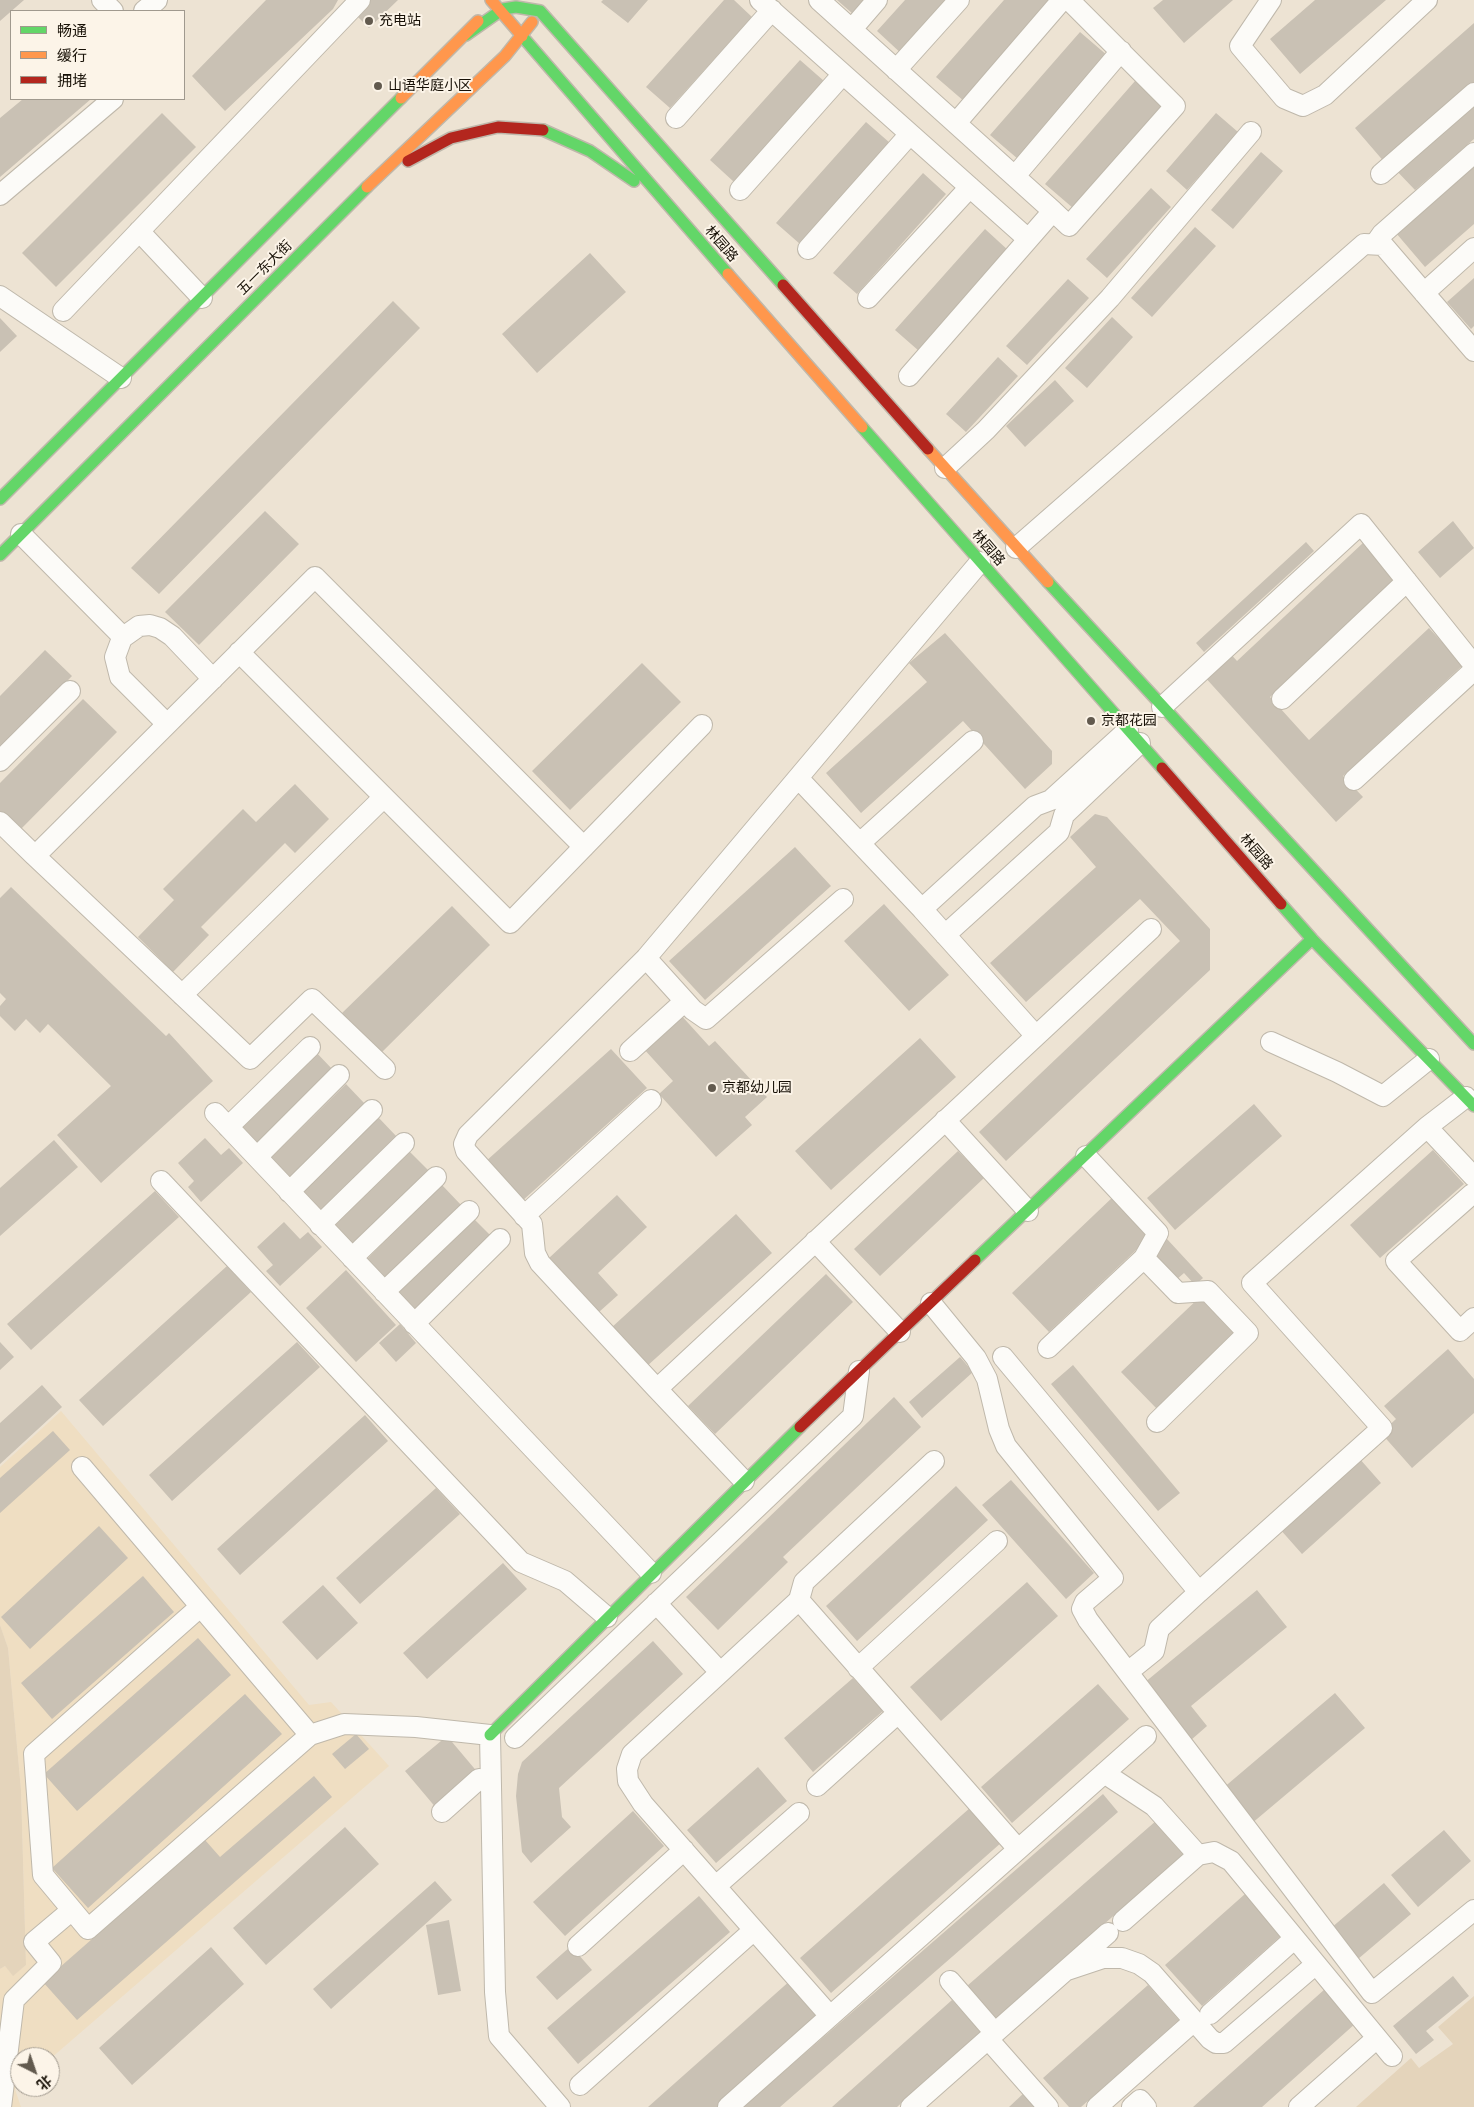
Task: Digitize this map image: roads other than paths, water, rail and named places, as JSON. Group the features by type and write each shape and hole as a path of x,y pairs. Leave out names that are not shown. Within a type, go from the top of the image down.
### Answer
{"main road":[{"name":"林园路","path":"530,0 1016,548 1474,1044"},
{"name":"五一东大街","path":"0,555 378,177 505,56 549,0"},
{"name":"林园路","path":"496,4 665,203 1312,939 1470,1102"},
{"name":"五一东大街","path":"0,499 496,4"},
{"path":"496,4 540,11"},
{"path":"378,177 451,138 498,127 540,129 590,151 665,203"},
{"path":"490,1735 744,1481 1312,939"}],"street":[{"path":"102,0 112,10"},
{"path":"145,10 157,0"},
{"path":"63,311 360,0"},
{"path":"819,0 1069,226 1175,106 1069,0"},
{"path":"852,29 876,0"},
{"path":"896,70 958,0"},
{"path":"956,123 1062,0"},
{"path":"1271,0 1240,46 1284,98 1303,106 1325,95 1427,0"},
{"path":"676,118 766,5 1028,239"},
{"path":"1015,176 1120,52"},
{"path":"740,190 843,74"},
{"path":"1381,174 1474,93"},
{"path":"0,195 111,100"},
{"path":"945,468 986,430 1110,298 1250,132"},
{"path":"808,249 910,134"},
{"path":"1375,244 1382,234 1474,153"},
{"path":"868,298 970,187"},
{"path":"909,376 1053,211"},
{"path":"139,231 202,298"},
{"path":"1016,548 1364,244 1383,245 1474,352"},
{"path":"1424,293 1474,248"},
{"path":"0,296 121,378"},
{"path":"1162,707 1362,524 1474,665"},
{"path":"21,534 123,637"},
{"path":"744,1481 540,1263 535,1253 532,1224 471,1159 464,1144 468,1136 646,958 799,779 980,562"},
{"path":"36,856 315,577 584,846"},
{"path":"1282,700 1407,581"},
{"path":"167,724 120,677 115,657 117,646 123,637 140,626 150,625 160,628 172,636 213,679"},
{"path":"239,652 510,922 702,725"},
{"path":"1354,780 1474,670"},
{"path":"0,762 70,691"},
{"path":"922,909 1035,806 1051,800 1134,737"},
{"path":"945,935 1059,832 1064,815 1134,737"},
{"path":"860,843 973,741"},
{"path":"799,779 922,909 1036,1036"},
{"path":"182,995 384,797"},
{"path":"0,822 250,1059 312,999 385,1069"},
{"path":"646,958 685,1001 700,1016 706,1019 843,899"},
{"path":"657,1389 1151,929"},
{"path":"630,1051 685,1001"},
{"path":"1271,1042 1337,1072 1383,1096 1429,1059"},
{"path":"310,1046 221,1120 651,1573"},
{"path":"257,1158 339,1075"},
{"path":"524,1216 651,1100"},
{"path":"1128,1672 1154,1651 1159,1629 1382,1428 1252,1283 1427,1127 1470,1102"},
{"path":"289,1192 372,1110"},
{"path":"945,1120 1028,1211"},
{"path":"1427,1127 1473,1185 1396,1262 1460,1331 1474,1318"},
{"path":"320,1225 404,1143"},
{"path":"1048,1348 1144,1258 1158,1233 1086,1156"},
{"path":"352,1258 436,1177"},
{"path":"161,1181 520,1562 565,1580 607,1618"},
{"path":"384,1292 469,1210"},
{"path":"414,1324 500,1239"},
{"path":"815,1241 900,1332"},
{"path":"1144,1258 1178,1293 1208,1291 1248,1332 1157,1422"},
{"path":"931,1303 976,1358 987,1378 999,1429 1006,1446 1113,1578 1086,1602 1082,1609 1372,1993 1474,1910"},
{"path":"1003,1357 1199,1592"},
{"path":"515,1738 852,1416 859,1372"},
{"path":"830,2016 633,1791 628,1781 628,1769 632,1754 799,1600 804,1582 934,1461"},
{"path":"82,1467 310,1735"},
{"path":"858,1668 997,1541"},
{"path":"799,1600 1018,1849"},
{"path":"656,1603 720,1672"},
{"path":"200,1606 34,1754 43,1875 88,1929 310,1735 344,1724 416,1727 490,1735 496,1992 499,2036 560,2107"},
{"path":"817,1786 898,1713"},
{"path":"728,2107 1146,1736"},
{"path":"1104,1773 1154,1806 1198,1854"},
{"path":"442,1812 478,1779"},
{"path":"456,1799 491,1811"},
{"path":"716,1886 799,1813"},
{"path":"578,1946 684,1850"},
{"path":"911,2107 1198,1854 1214,1852 1231,1861 1392,2056"},
{"path":"1,2107 14,2000 51,1963 34,1942 72,1910"},
{"path":"580,2085 754,1930"},
{"path":"1097,2107 1294,1939"},
{"path":"1067,1970 1103,1958 1122,1958 1139,1964 1152,1973 1202,2018 1210,2039 1216,2043 1224,2043 1316,1964"},
{"path":"950,1981 1048,2107"},
{"path":"1299,2107 1377,2038"},
{"path":"1132,2107 1140,2100 1146,2107"}],"place":[{"name":"充电站","path":"369,21"},
{"name":"山语华庭小区","path":"378,86"},
{"name":"京都花园","path":"1091,721"},
{"name":"京都幼儿园","path":"712,1088"}]}
